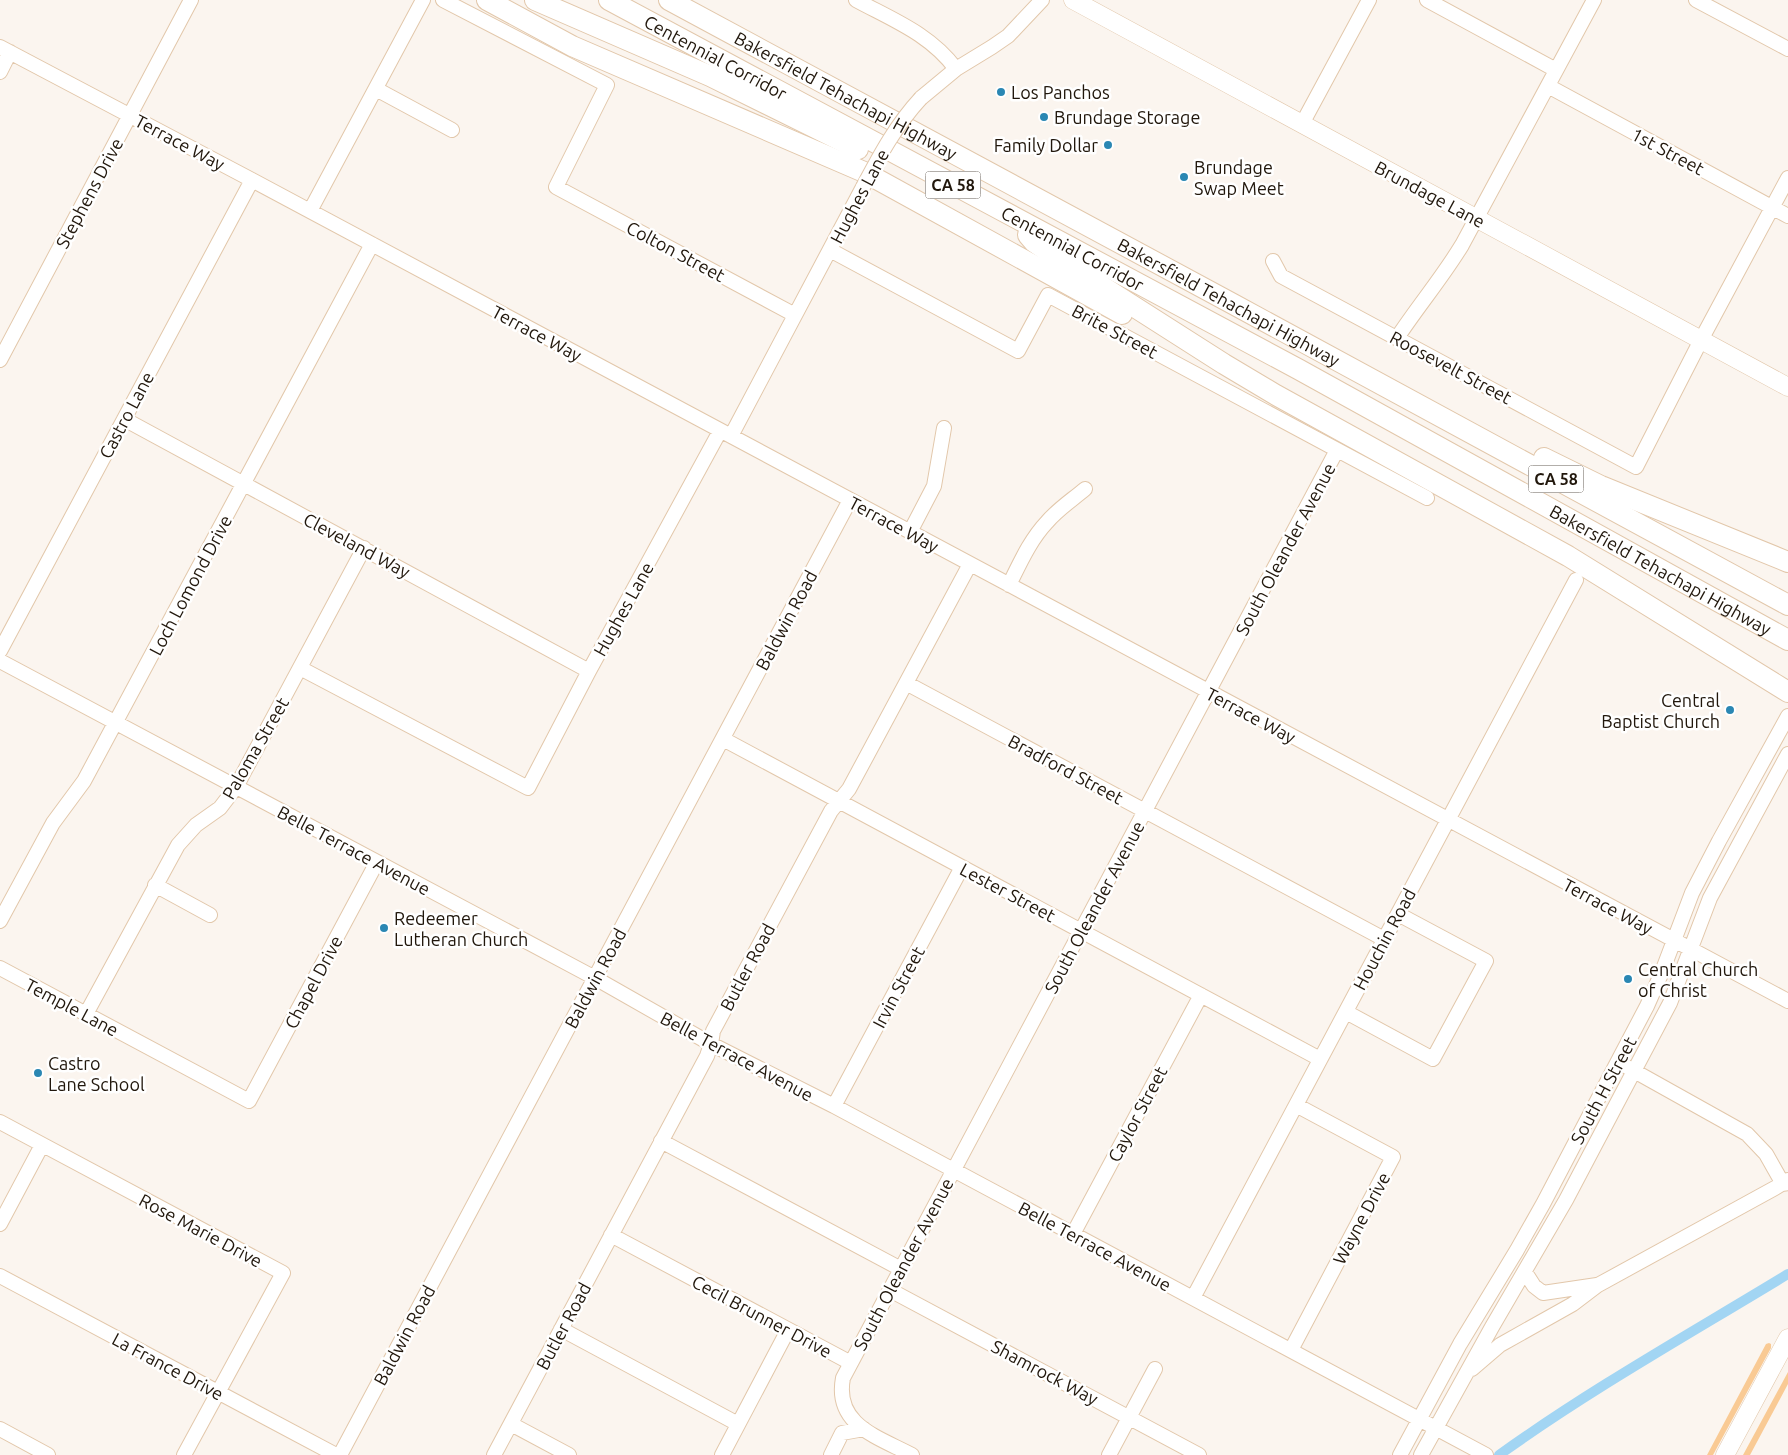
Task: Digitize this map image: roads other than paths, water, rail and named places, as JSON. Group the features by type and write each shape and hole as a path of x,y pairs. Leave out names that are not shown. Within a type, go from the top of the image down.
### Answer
{"highway":[{"path":"487,0 572,46 864,172 1218,367 1276,395"},
{"name":"Centennial Corridor","path":"609,0 1298,369"},
{"name":"Bakersfield Tehachapi Highway","path":"669,0 1788,605"},
{"path":"538,1 755,97 1139,292 1298,369"},
{"path":"1028,235 1034,242 1112,294 1276,395 1577,561 1788,692"},
{"path":"1325,354 1601,486 1788,562"},
{"name":"Bakersfield Tehachapi Highway","path":"1298,369 1788,640"}],"main road":[{"name":"Brundage Lane","path":"1073,0 1788,387"},
{"path":"1725,1455 1788,1338"}],"street":[{"name":"Stephens Drive","path":"0,360 191,0"},
{"path":"310,211 423,0"},
{"name":"Colton Street","path":"443,0 608,85 556,187 795,315"},
{"path":"856,0 918,32 934,44 956,69"},
{"name":"Hughes Lane","path":"300,668 528,788 590,670 725,433 795,315 890,138 921,98 956,69 1008,36 1042,0"},
{"path":"1302,124 1369,0"},
{"path":"1427,0 1556,70"},
{"path":"1397,338 1414,312 1448,268 1594,0"},
{"path":"1696,0 1788,49"},
{"name":"Terrace Way","path":"5,49 1788,1001"},
{"path":"0,72 5,49"},
{"name":"1st Street","path":"1548,86 1788,216"},
{"path":"376,89 452,130"},
{"path":"1701,340 1788,178"},
{"name":"Castro Lane","path":"0,650 252,180"},
{"name":"Loch Lomond Drive","path":"0,921 53,823 84,781 116,723 372,244"},
{"name":"Brite Street","path":"830,250 1018,352 1048,295 1427,498"},
{"name":"Roosevelt Street","path":"1273,261 1281,276 1636,467 1701,340"},
{"name":"Cleveland Way","path":"124,419 590,670"},
{"path":"910,532 934,486 944,428"},
{"name":"South Oleander Avenue","path":"850,1363 1338,450"},
{"path":"1009,585 1046,522 1085,489"},
{"name":"Baldwin Road","path":"338,1455 850,500"},
{"name":"Paloma Street","path":"86,1014 178,845 185,835 220,808 236,787 364,548"},
{"name":"Butler Road","path":"494,1455 707,1056 712,1044 713,1031 831,810 849,789 970,564"},
{"name":"Houchin Road","path":"1193,1298 1576,580"},
{"name":"Belle Terrace Avenue","path":"0,661 595,978 712,1044 834,1106 1481,1452"},
{"name":"Bradford Street","path":"906,684 1384,939"},
{"name":"South H Street","path":"1400,1455 1463,1338 1539,1211 1647,1006 1692,894 1788,716"},
{"name":"Lester Street","path":"723,739 1320,1059"},
{"name":"South H Street","path":"1421,1455 1464,1376 1566,1200 1670,1003 1710,898 1788,754"},
{"name":"Chapel Drive","path":"249,1102 377,862"},
{"name":"Irvin Street","path":"834,1106 962,867"},
{"path":"156,885 210,915"},
{"path":"1346,1012 1433,1059 1486,961 1398,914"},
{"name":"Temple Lane","path":"0,968 249,1102"},
{"name":"Caylor Street","path":"1073,1234 1201,995"},
{"path":"1464,1376 1500,1345 1573,1304 1598,1285 1786,1182 1766,1154 1747,1134 1617,1062"},
{"name":"Wayne Drive","path":"1291,1350 1393,1158 1296,1105"},
{"name":"Rose Marie Drive","path":"0,1122 283,1273 219,1393"},
{"path":"662,1141 901,1269"},
{"path":"0,1224 42,1145"},
{"name":"Cecil Brunner Drive","path":"611,1235 850,1363 843,1378 841,1389 842,1400 850,1418 864,1429 912,1455"},
{"path":"1525,1272 1534,1286 1543,1293 1598,1285"},
{"name":"La France Drive","path":"0,1276 338,1455"},
{"name":"Shamrock Way","path":"890,1290 1199,1455"},
{"path":"561,1329 738,1424"},
{"path":"722,1455 788,1330"},
{"path":"1110,1455 1156,1369"},
{"path":"184,1455 219,1393"},
{"path":"510,1424 570,1455"},
{"path":"0,1429 48,1455"},
{"path":"831,1455 842,1433 864,1429"}],"waterway":[{"path":"1499,1455 1605,1384 1788,1274"}],"place":[{"name":"Los Panchos","path":"1001,92"},
{"name":"Brundage Storage","path":"1044,117"},
{"name":"Family Dollar","path":"1108,145"},
{"name":"Brundage Swap Meet","path":"1184,177"},
{"name":"Central Baptist Church","path":"1730,710"},
{"name":"Redeemer Lutheran Church","path":"384,928"},
{"name":"Central Church of Christ","path":"1628,979"},
{"name":"Castro Lane School","path":"38,1073"}]}
